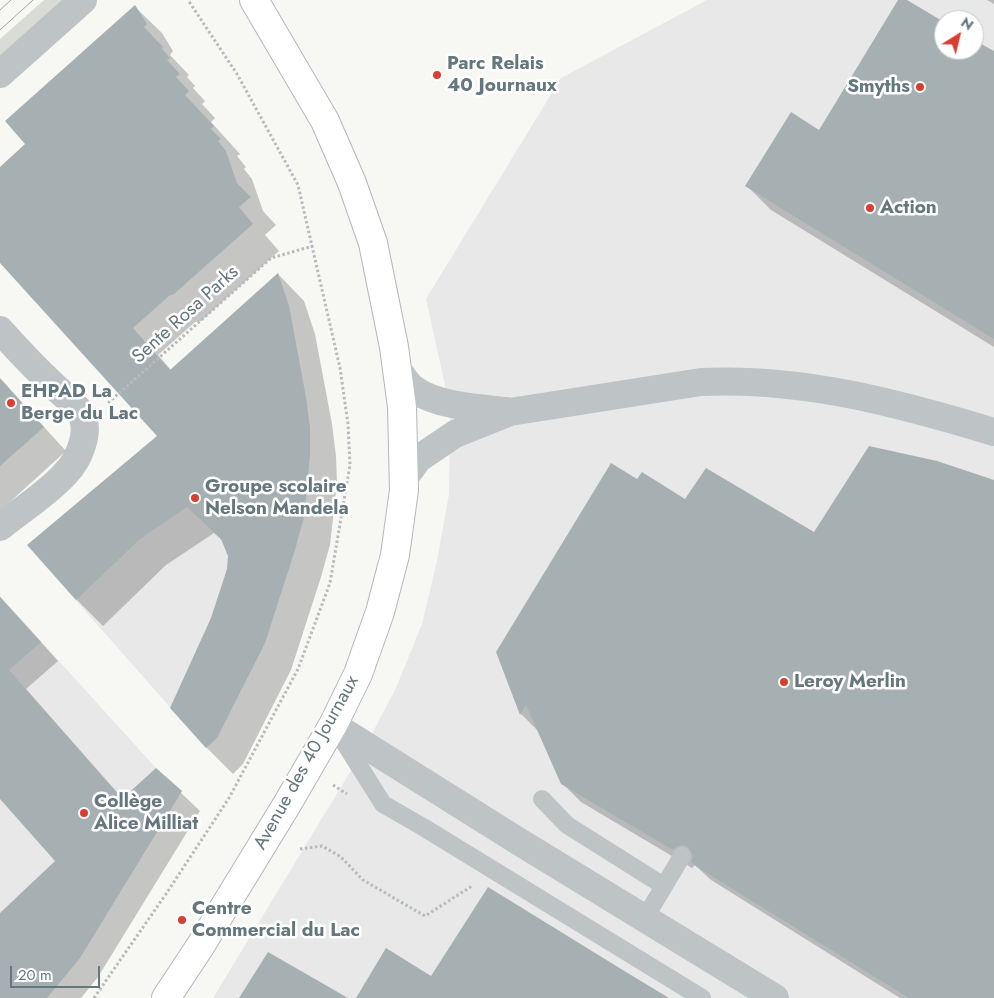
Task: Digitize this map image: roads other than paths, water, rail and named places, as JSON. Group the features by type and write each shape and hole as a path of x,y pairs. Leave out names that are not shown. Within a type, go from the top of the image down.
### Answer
{"street":[{"path":"0,74 83,0"},
{"name":"Avenue des 40 Journaux","path":"166,998 265,840 333,725 358,674 380,612 395,555 405,477 402,407 394,347 373,243 352,183 325,121 254,0"},
{"path":"0,330 42,374 72,401 83,418 85,434 78,457 66,474 0,527"},
{"path":"397,370 413,389 422,395 455,405 510,412"},
{"path":"405,477 418,459 455,434 510,412 701,382 756,381 844,392 915,408 994,432"},
{"path":"333,725 775,998"}],"lane":[{"path":"333,725 384,804 702,998"},
{"path":"542,799 567,825 664,886"},
{"path":"645,918 682,856"}],"tram line":[{"path":"0,10 11,0"},
{"path":"0,30 33,0"}],"place":[{"name":"Parc Relais 40 Journaux","path":"437,75"},
{"name":"Smyths","path":"920,87"},
{"name":"Action","path":"870,208"},
{"name":"EHPAD La Berge du Lac","path":"11,403"},
{"name":"Groupe scolaire Nelson Mandela","path":"195,498"},
{"name":"Leroy Merlin","path":"784,682"},
{"name":"Collège Alice Milliat","path":"84,813"},
{"name":"Centre Commercial du Lac","path":"182,920"}]}
